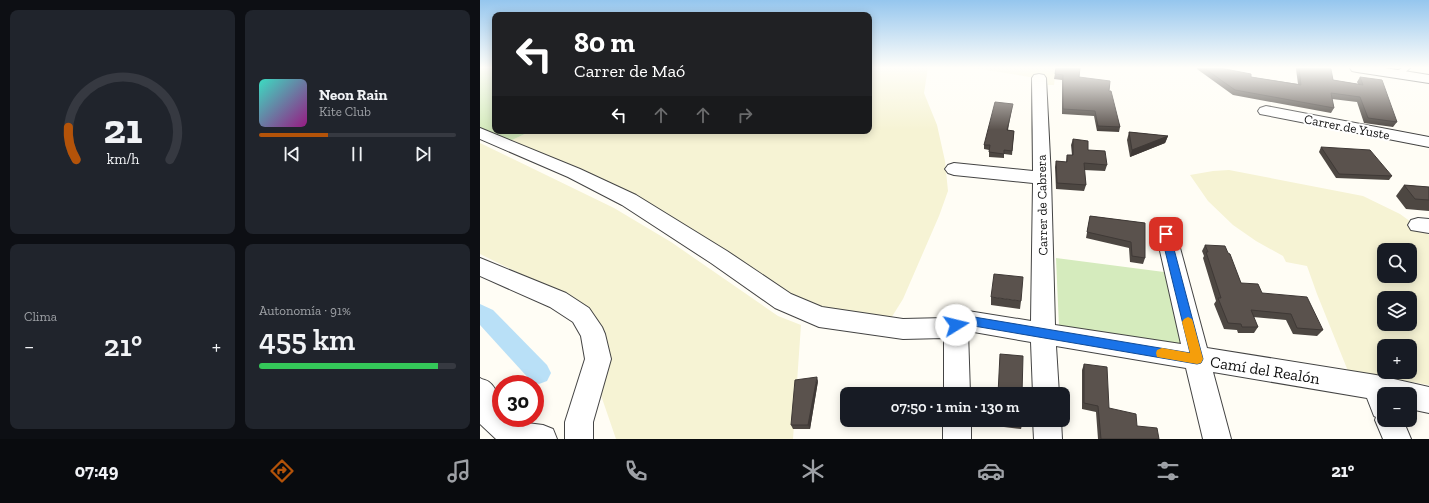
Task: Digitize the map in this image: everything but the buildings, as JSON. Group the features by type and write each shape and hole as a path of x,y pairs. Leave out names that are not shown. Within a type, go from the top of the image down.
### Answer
{"street":[{"name":"Carrer de Cabrera","path":"1039,88 1042,178 1043,333 1046,387"},
{"name":"Carrer de Yuste","path":"1266,111 1429,142"},
{"name":"Camí del Realón","path":"480,134 574,173 629,200 719,257 783,301 820,317 903,329 946,328 968,321 1197,359 1377,396"},
{"path":"954,170 1042,178"},
{"path":"1166,233 1217,439"},
{"path":"480,266 493,273 558,300 581,316 593,334 598,359 579,422 579,439"},
{"path":"956,325 957,387"},
{"path":"480,391 484,397 488,413 514,435 543,439"},
{"path":"1417,397 1429,400"},
{"path":"957,427 957,439"},
{"path":"1047,427 1048,439"},
{"path":"1392,427 1397,439"}],"shaded area":[{"path":"872,88 925,88 924,93 937,125 945,161 948,191 939,216 903,299 888,323 810,305 510,141 525,134 872,134"},
{"path":"480,143 614,208 671,242 778,316 801,325 793,439 616,439 594,375 594,342 531,279 480,254"},
{"path":"1229,170 1363,196 1400,214 1429,235 1429,385 1394,379 1417,379 1417,339 1377,339 1377,376 1348,371 1307,266 1286,262 1283,256 1256,241 1233,225 1208,201 1190,175"}],"green space":[{"path":"480,88 492,88 492,133 480,128"},
{"path":"494,134 525,134 510,141"},
{"path":"1056,258 1164,272 1182,345 1059,327"}],"waterway":[{"path":"480,313 485,316 539,373"}],"slow traffic":[{"path":"1162,353 1197,359 1188,322"}],"route":[{"path":"956,325 968,321 1197,359 1166,234"}]}
